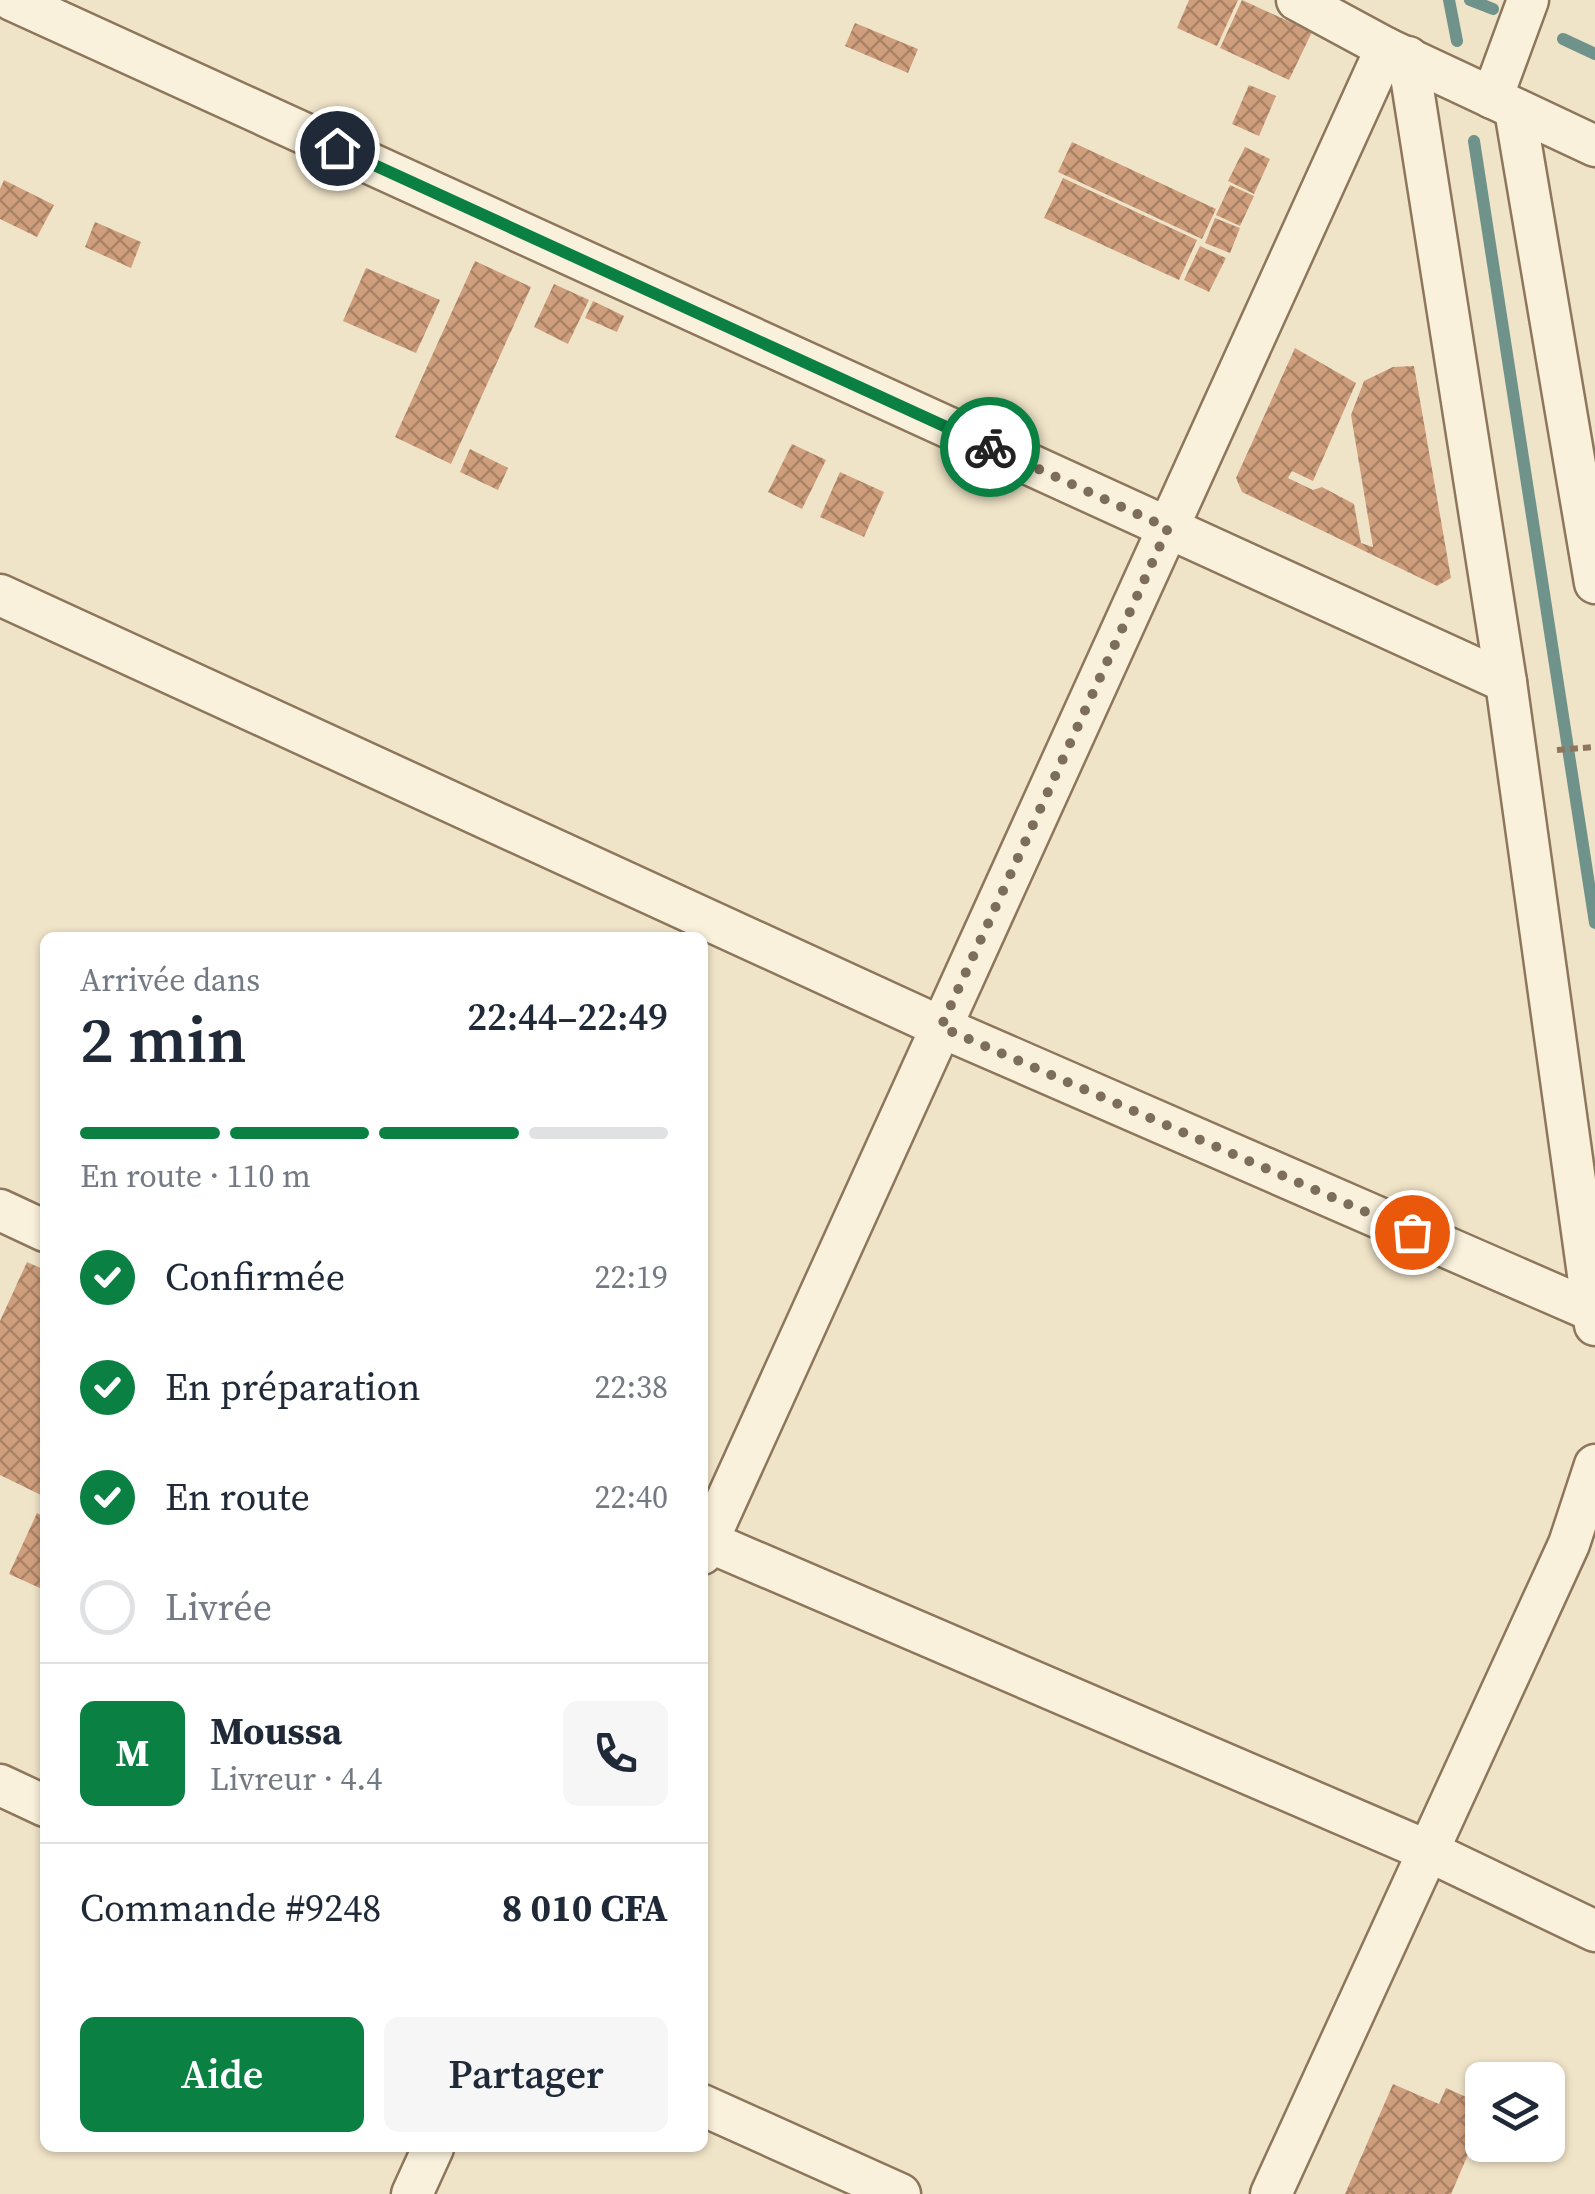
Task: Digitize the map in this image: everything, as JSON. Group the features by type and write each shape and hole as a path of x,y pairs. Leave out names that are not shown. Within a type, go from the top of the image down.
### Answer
{"street":[{"path":"12,0 1506,682"},
{"path":"1297,0 1397,53 1595,146"},
{"path":"1528,0 1506,60 1504,104 1595,583"},
{"path":"708,1536 1168,528 1397,53"},
{"path":"1397,53 1506,682 1595,1326"},
{"path":"0,594 941,1027 1594,1312"},
{"path":"0,1210 40,1229"},
{"path":"1271,2194 1568,1544 1595,1466"},
{"path":"708,1547 1428,1851 1595,1931"},
{"path":"0,1785 40,1804"},
{"path":"708,2108 900,2194"},
{"path":"412,2194 431,2152"}],"path":[{"path":"1544,751 1592,748"}],"building":[{"path":"1189,0 1238,0 1217,46 1177,28"},
{"path":"1242,0 1312,32 1289,80 1220,48"},
{"path":"855,23 918,49 908,73 845,46"},
{"path":"1249,85 1276,96 1259,136 1232,124"},
{"path":"1072,142 1216,209 1202,239 1058,172"},
{"path":"1245,147 1270,159 1254,194 1228,181"},
{"path":"1063,178 1197,240 1179,280 1044,218"},
{"path":"4,180 54,205 37,237 0,219 0,189"},
{"path":"1230,185 1254,196 1240,226 1216,215"},
{"path":"1215,218 1240,228 1230,253 1205,243"},
{"path":"95,222 141,242 131,268 85,247"},
{"path":"1200,246 1226,258 1209,292 1184,280"},
{"path":"475,261 531,287 451,464 395,437"},
{"path":"366,268 440,300 416,353 343,321"},
{"path":"554,284 589,300 568,344 534,327"},
{"path":"593,301 624,316 617,332 585,318"},
{"path":"1295,348 1356,383 1313,481 1292,471 1288,478 1313,490 1322,487 1354,504 1361,543 1373,547 1351,415 1364,381 1393,367 1414,366 1451,578 1437,586 1242,492 1236,478"},
{"path":"792,444 826,460 802,509 768,492"},
{"path":"470,449 508,468 498,490 460,472"},
{"path":"840,472 884,492 864,537 820,517"},
{"path":"27,1262 40,1268 40,1495 0,1475 0,1321"},
{"path":"37,1513 40,1588 9,1574"},
{"path":"1393,2084 1439,2104 1446,2088 1465,2096 1465,2161 1451,2194 1345,2194"}],"waterway":[{"path":"1449,0 1457,41"},
{"path":"1470,0 1493,9"},
{"path":"1563,39 1595,54"},
{"path":"1474,141 1595,923"}],"way so far":[{"path":"990,447 1168,528 941,1027 1412,1232"}],"route":[{"path":"337,148 990,447"}]}
